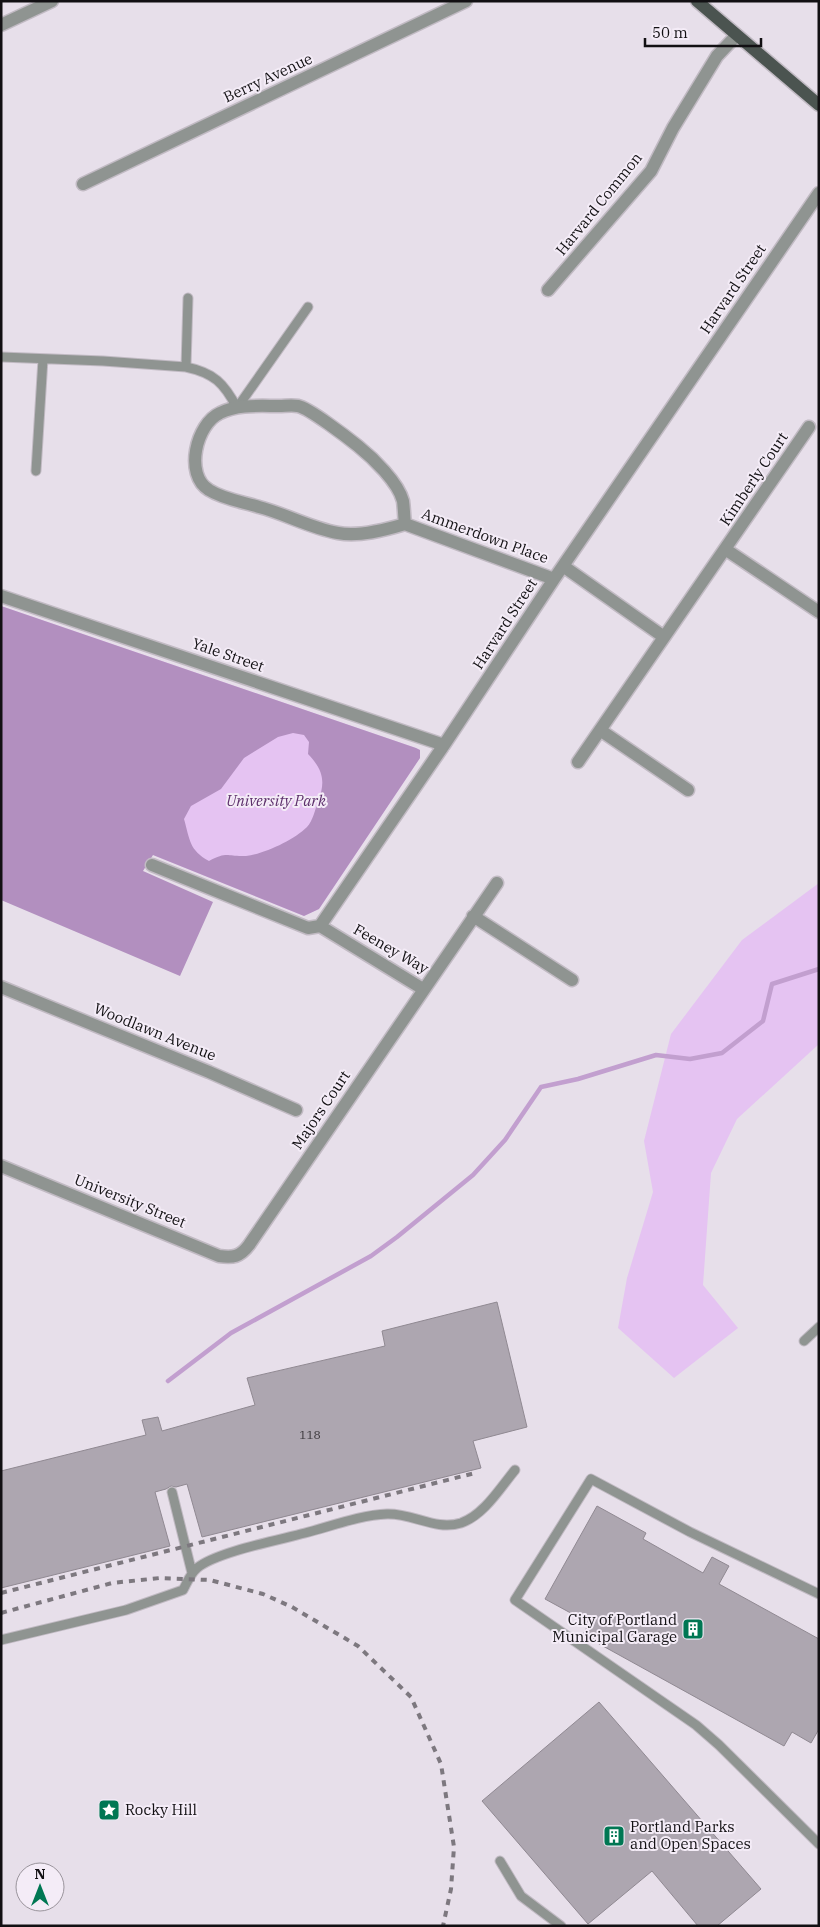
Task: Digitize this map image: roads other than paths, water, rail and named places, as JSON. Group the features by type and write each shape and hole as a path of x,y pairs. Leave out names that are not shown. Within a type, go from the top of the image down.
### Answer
{"main road":[{"path":"697,1 819,105"}],"street":[{"path":"1,25 52,1"},
{"name":"Berry Avenue","path":"83,184 466,1"},
{"name":"Harvard Common","path":"548,290 651,171 673,128 717,56 736,36"},
{"name":"Harvard Street","path":"320,926 444,745 554,579 819,193"},
{"name":"Ammerdown Place","path":"405,524 403,500 393,483 373,459 342,433 300,406 249,406 237,408 219,413 204,427 198,442 195,462 197,479 209,490 262,507 313,527 340,534 384,530 405,524 554,579"},
{"name":"Kimberly Court","path":"578,762 809,427"},
{"name":"Kimberly Court","path":"725,549 819,612"},
{"path":"563,566 664,637"},
{"name":"Yale Street","path":"1,596 444,745"},
{"path":"600,730 688,790"},
{"path":"152,865 308,928 320,926"},
{"name":"Feeney Way","path":"320,926 423,989 497,883"},
{"path":"473,916 572,980"},
{"name":"Woodlawn Avenue","path":"1,987 200,1068 296,1110"},
{"name":"Majors Court","path":"245,1250 423,989"},
{"name":"University Street","path":"1,1166 219,1256 231,1258 238,1256 245,1250"}],"lane":[{"path":"186,367 188,298"},
{"path":"1,357 186,367 199,370 217,378 228,391 237,408 308,307"},
{"path":"36,471 43,359"},
{"path":"804,1341 819,1327"},
{"path":"1,1640 138,1606 183,1590 192,1573 212,1560 240,1550 358,1519 385,1514 400,1514 439,1525 452,1525 464,1522 487,1504 515,1470"},
{"path":"819,1594 690,1532 591,1479 514,1600 696,1725 719,1745 819,1844"},
{"path":"172,1492 192,1573"},
{"path":"500,1861 520,1896 561,1926"}],"waterway":[{"path":"168,1381 231,1333 371,1256 397,1237 473,1175 505,1140 541,1087 578,1079 656,1055 690,1059 722,1053 763,1021 772,984 819,969"}],"railway":[{"path":"1,1593 475,1473"},
{"path":"1,1613 112,1583 160,1578 210,1580 263,1594 292,1607 358,1646 411,1697 441,1764 454,1847 451,1889 443,1926"}],"place":[{"name":"City of Portland Municipal Garage","path":"693,1629"},
{"name":"Rocky Hill","path":"109,1810"},
{"name":"Portland Parks and Open Spaces","path":"614,1836"}],"park label":[{"name":"University Park","path":"276,801"}]}
